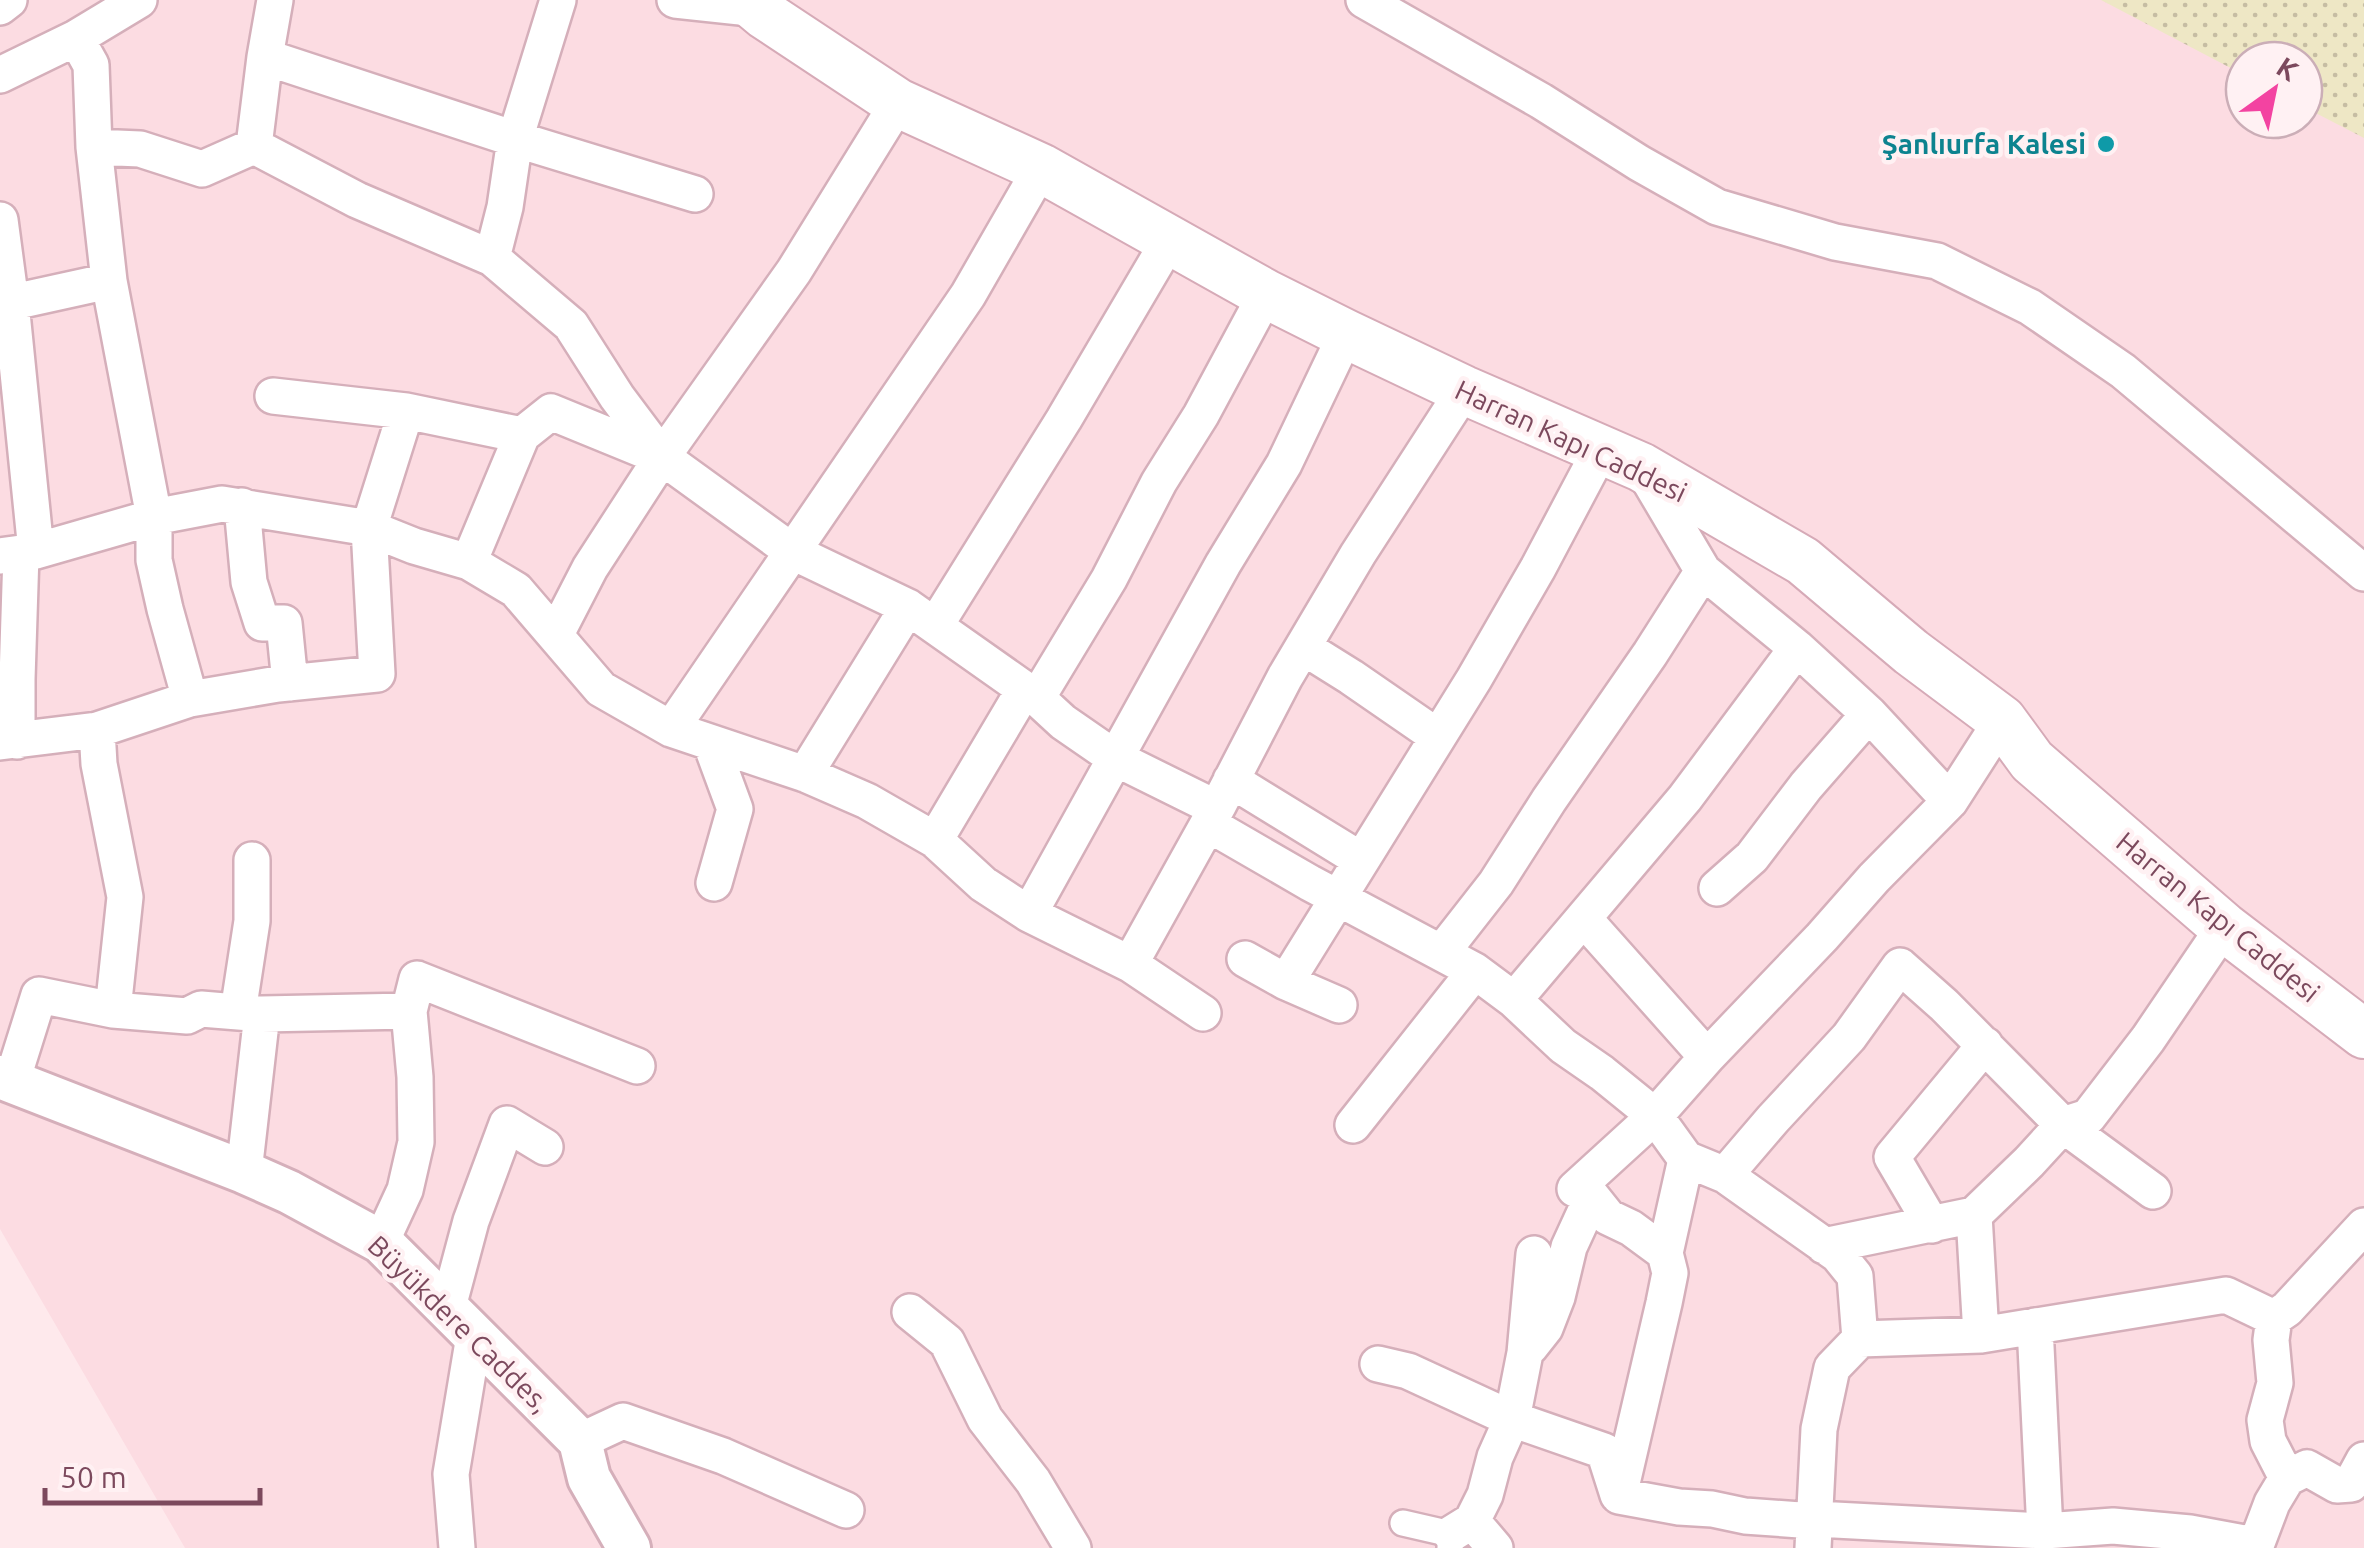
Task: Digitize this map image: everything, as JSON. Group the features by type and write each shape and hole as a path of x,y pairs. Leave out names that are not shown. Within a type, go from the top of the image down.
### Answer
{"main road":[{"name":"Harran Kapı Caddesi","path":"766,2 898,103 1041,168 1266,294 1346,334 1621,458 1804,561 1910,652 2002,720 2032,761 2224,927 2364,1034"},
{"name":"Harran Kapı Caddesi","path":"766,2 884,60 1002,131 1255,253 1417,341 1656,446 1723,480 1844,560 1987,674 2070,768 2364,1002"}],"street":[{"path":"0,6 8,0"},
{"path":"0,75 76,38 139,0"},
{"path":"254,146 276,0"},
{"path":"492,258 505,207 515,139 558,0"},
{"path":"675,0 766,2"},
{"path":"1364,0 1717,207 1835,242 1937,261 2030,307 2122,372 2364,572"},
{"path":"76,38 91,65 94,147 109,280 154,517 154,560 190,700"},
{"path":"265,56 695,194"},
{"path":"556,634 590,568 662,457 794,271 898,103"},
{"path":"94,147 140,149 202,169 254,146"},
{"path":"254,146 357,200 492,258 571,325 662,457"},
{"path":"671,729 968,294 1041,168"},
{"path":"0,220 19,554 17,679 9,741 97,730 190,700 290,683 377,674 369,528 406,412"},
{"path":"805,774 1064,418 1170,239"},
{"path":"6,304 109,280"},
{"path":"935,840 1109,579 1159,482 1201,415 1266,294"},
{"path":"1029,914 1284,464 1346,334"},
{"path":"1130,964 1303,647 1464,390"},
{"path":"273,396 406,412 522,435"},
{"path":"469,562 522,435 552,412 662,457 793,552 922,616 1116,758 1218,804 1361,860"},
{"path":"1286,982 1511,615 1621,458 1703,571 1798,648 1869,714 1950,801"},
{"path":"19,554 154,517 222,504 369,528 469,562 516,590 601,689 671,729 805,774 867,802 935,840 983,884 1029,914 1130,964 1203,1014"},
{"path":"242,506 249,582 262,623 284,623 290,683"},
{"path":"1442,952 1496,883 1703,571"},
{"path":"1303,647 1438,738"},
{"path":"1514,1000 1686,798 1798,648"},
{"path":"1717,888 1752,856 1869,714"},
{"path":"1665,1253 1608,1217 1592,1198 1576,1190 1655,1116 1950,801 2002,720"},
{"path":"97,730 99,764 125,897 113,1010"},
{"path":"710,744 735,809 714,884"},
{"path":"1218,804 1338,897 1442,952 1514,1000 1563,1046 1655,1116 1686,1158 1725,1175 1838,1255 1855,1276 1860,1339"},
{"path":"244,1172 252,860"},
{"path":"1584,919 1707,1057"},
{"path":"1824,1246 1974,1215 2063,1125 2088,1116 2148,1039 2224,927"},
{"path":"1245,959 1339,1005"},
{"path":"1725,1175 1849,1037 1900,966 2063,1125 2153,1192"},
{"path":"1353,1125 1474,971"},
{"path":"382,1242 405,1190 416,1142 409,1011 416,979 637,1066"},
{"path":"6,1079 39,995 113,1010 187,1016 201,1008 250,1013 409,1011"},
{"path":"1932,1225 1892,1157 1984,1045"},
{"name":"Büyükdere Caddes,","path":"6,1079 244,1172 382,1242 580,1440 589,1478 629,1548"},
{"path":"457,1548 451,1474 471,1221 508,1124 545,1147"},
{"path":"1618,1496 1664,1303 1670,1273 1665,1253 1686,1158"},
{"path":"1525,1354 1545,1328 1558,1297 1569,1247 1592,1198"},
{"path":"1974,1215 1981,1335"},
{"path":"2274,1318 2287,1310 2364,1226"},
{"path":"1458,1534 1485,1495 1495,1457 1512,1420 1525,1354 1534,1254"},
{"path":"1814,1529 1818,1428 1832,1368 1860,1339 1981,1335 2226,1295 2274,1318"},
{"path":"910,1312 947,1342 985,1419 1034,1482 1073,1548"},
{"path":"2274,1318 2271,1340 2275,1384 2265,1420 2268,1441 2287,1478"},
{"path":"2035,1326 2044,1531"},
{"path":"1378,1364 1408,1371 1512,1420 1604,1450 1618,1496"},
{"path":"580,1440 624,1421 723,1456 846,1510"},
{"path":"1618,1496 1680,1507 1712,1508 1814,1529 2044,1531 2112,1526 2190,1533 2255,1547 2272,1503 2287,1478 2307,1468 2337,1485 2351,1484 2364,1460"},
{"path":"1403,1523 1458,1534 1495,1548"}],"shaded area":[{"path":"0,0 2364,0 2364,1548 185,1548 0,1229"},
{"path":"2101,0 2364,0 2364,138 2324,117 2324,40 2224,40 2224,65"}],"place":[{"name":"Şanlıurfa Kalesi","path":"2106,144"}]}
